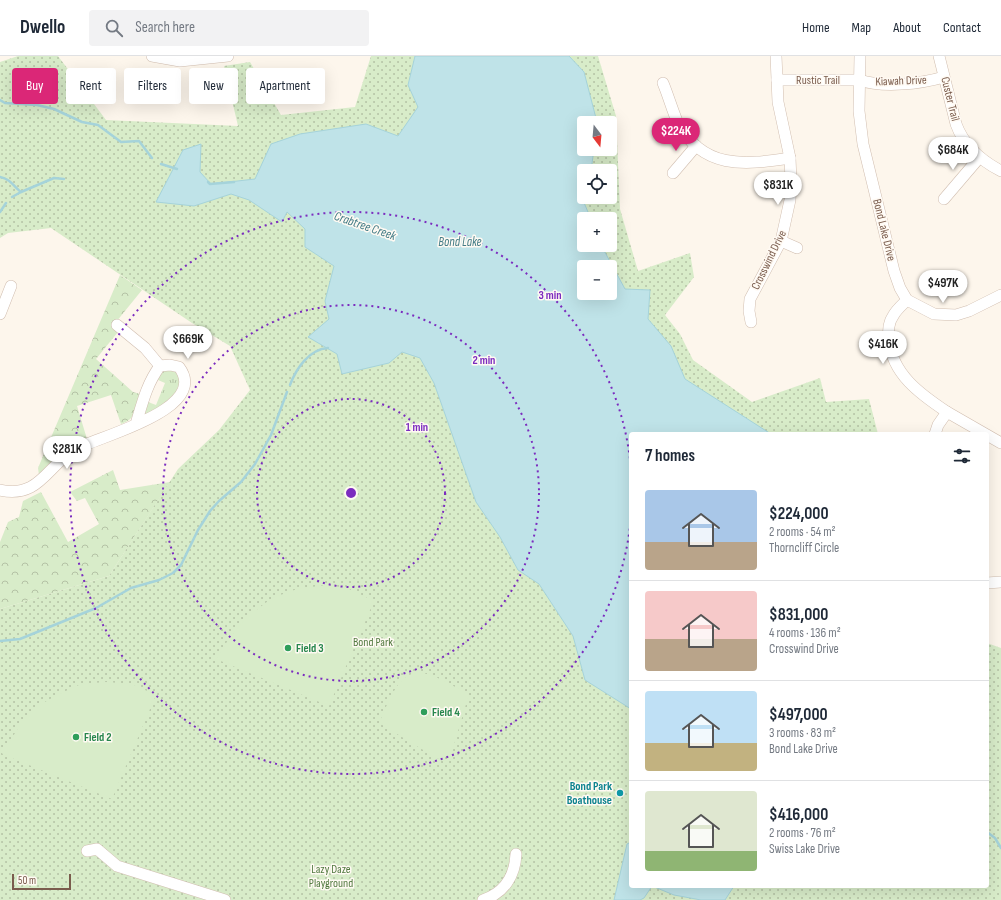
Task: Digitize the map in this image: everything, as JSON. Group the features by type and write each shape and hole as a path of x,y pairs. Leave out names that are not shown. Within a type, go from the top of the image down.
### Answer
{"street":[{"path":"152,56 180,61 228,56"},
{"name":"Crosswind Drive","path":"751,322 749,311 750,299 781,241 790,200 790,158 778,102 776,56"},
{"name":"Bond Lake Drive","path":"860,56 860,122 865,155 894,271 900,288 907,300"},
{"name":"Custer Trail","path":"939,56 959,132 964,141 979,158 1001,171"},
{"name":"Kiawah Drive","path":"859,80 866,82 908,84 944,77"},
{"name":"Rustic Trail","path":"777,80 859,80"},
{"path":"664,83 678,122 686,135 696,146 716,157 737,163 764,162 790,158"},
{"path":"673,173 696,146"},
{"path":"944,199 979,158"},
{"path":"781,241 797,248"},
{"path":"0,314 11,286"},
{"path":"983,432 947,412 915,387 900,372 890,352 888,325 892,316 907,300 934,314 956,315 969,311 1001,295"},
{"path":"117,325 145,348 160,366"},
{"path":"868,339 888,338"},
{"path":"0,490 14,492 25,490 40,481 61,459 77,448 153,418 166,410 183,391 185,376 179,367 170,365 160,366"},
{"path":"136,424 146,394 160,366"},
{"path":"936,432 938,425 947,412"},
{"path":"989,435 1001,442"},
{"path":"989,583 1001,582"},
{"path":"87,851 97,850 116,866 225,900"},
{"path":"483,900 498,892 506,885 514,868 516,854"}],"green space":[{"name":"Bond Park","path":"18,56 58,56 67,68 66,104 94,104 106,120 238,126 233,104 238,104 238,68 224,68 224,66 250,62 254,68 246,68 246,104 275,104 281,115 355,107 371,56 598,56 616,116 577,116 577,156 617,156 617,139 620,209 638,271 690,253 694,277 665,315 680,334 693,360 752,402 820,378 826,402 869,399 877,432 629,432 629,888 989,888 989,644 1001,648 1001,900 0,900 0,609 109,576 178,469 219,430 250,390 230,346 192,323 51,228 8,233 0,238 0,62"},
{"path":"120,275 142,290 112,327 118,332 96,359 133,392 140,394 134,412 130,419 121,424 111,395 77,406 87,439 62,452 39,475 38,468"},
{"path":"166,369 177,372 181,380 175,394 155,412 145,415 144,413 148,402 156,405 165,383 158,380 162,371"},
{"path":"113,470 120,490 170,482 109,576 0,609 0,542 8,522 19,517 23,501 41,492 68,542 99,524 85,498 77,501 70,492"},
{"name":"Field 3","path":"326,585 347,588 374,601 329,706 216,659 230,637 247,617 272,598 297,589"},
{"name":"Field 4","path":"419,672 434,676 469,694 451,755 438,759 379,723 391,696 399,683 409,675"},
{"name":"Field 2","path":"106,682 132,684 156,695 112,799 2,754 23,720 38,706 81,684"}],"water":[{"name":"Bond Lake","path":"415,56 569,56 584,72 595,116 577,116 577,156 593,156 592,164 577,164 577,204 585,204 588,212 577,212 577,252 605,252 609,260 577,260 577,300 617,300 617,274 625,289 650,290 648,319 671,346 685,379 768,432 629,432 629,708 585,680 573,636 539,584 518,570 500,537 476,502 434,383 420,358 402,352 389,363 342,374 337,354 308,337 329,319 325,301 334,266 305,247 305,229 287,212 282,222 249,200 231,194 194,206 156,202 183,150 201,144 200,172 211,184 255,179 271,144 300,134 366,124 398,136 418,107 408,85"},
{"path":"629,843 629,888 651,888 644,898 640,900 614,900 627,844"},
{"path":"657,888 733,888 725,900 701,900 674,895"}],"waterway":[{"path":"0,100 5,103 37,105 54,109 82,122 98,125 121,142 139,141 152,158"},
{"path":"161,164 177,169"},
{"path":"0,177 9,181 21,192 54,178 64,179"},
{"path":"208,182 210,184 234,182"},
{"path":"12,197 21,192"},
{"path":"0,212 6,203"},
{"path":"290,385 296,373 309,356 321,349 328,348"},
{"path":"0,641 20,639 96,608 131,588 159,580 173,573 181,565 198,530 210,511 241,482 255,464 271,435 287,392"},
{"path":"989,834 995,838 1001,848"}],"place":[{"name":"Field 3","path":"288,648"},
{"name":"Field 4","path":"424,712"},
{"name":"Field 2","path":"76,737"},
{"name":"Bond Park Boathouse","path":"620,793"}],"water label":[{"name":"Crabtree Creek","path":"365,226"}],"park label":[{"name":"Lazy Daze Playground","path":"331,876"}]}
